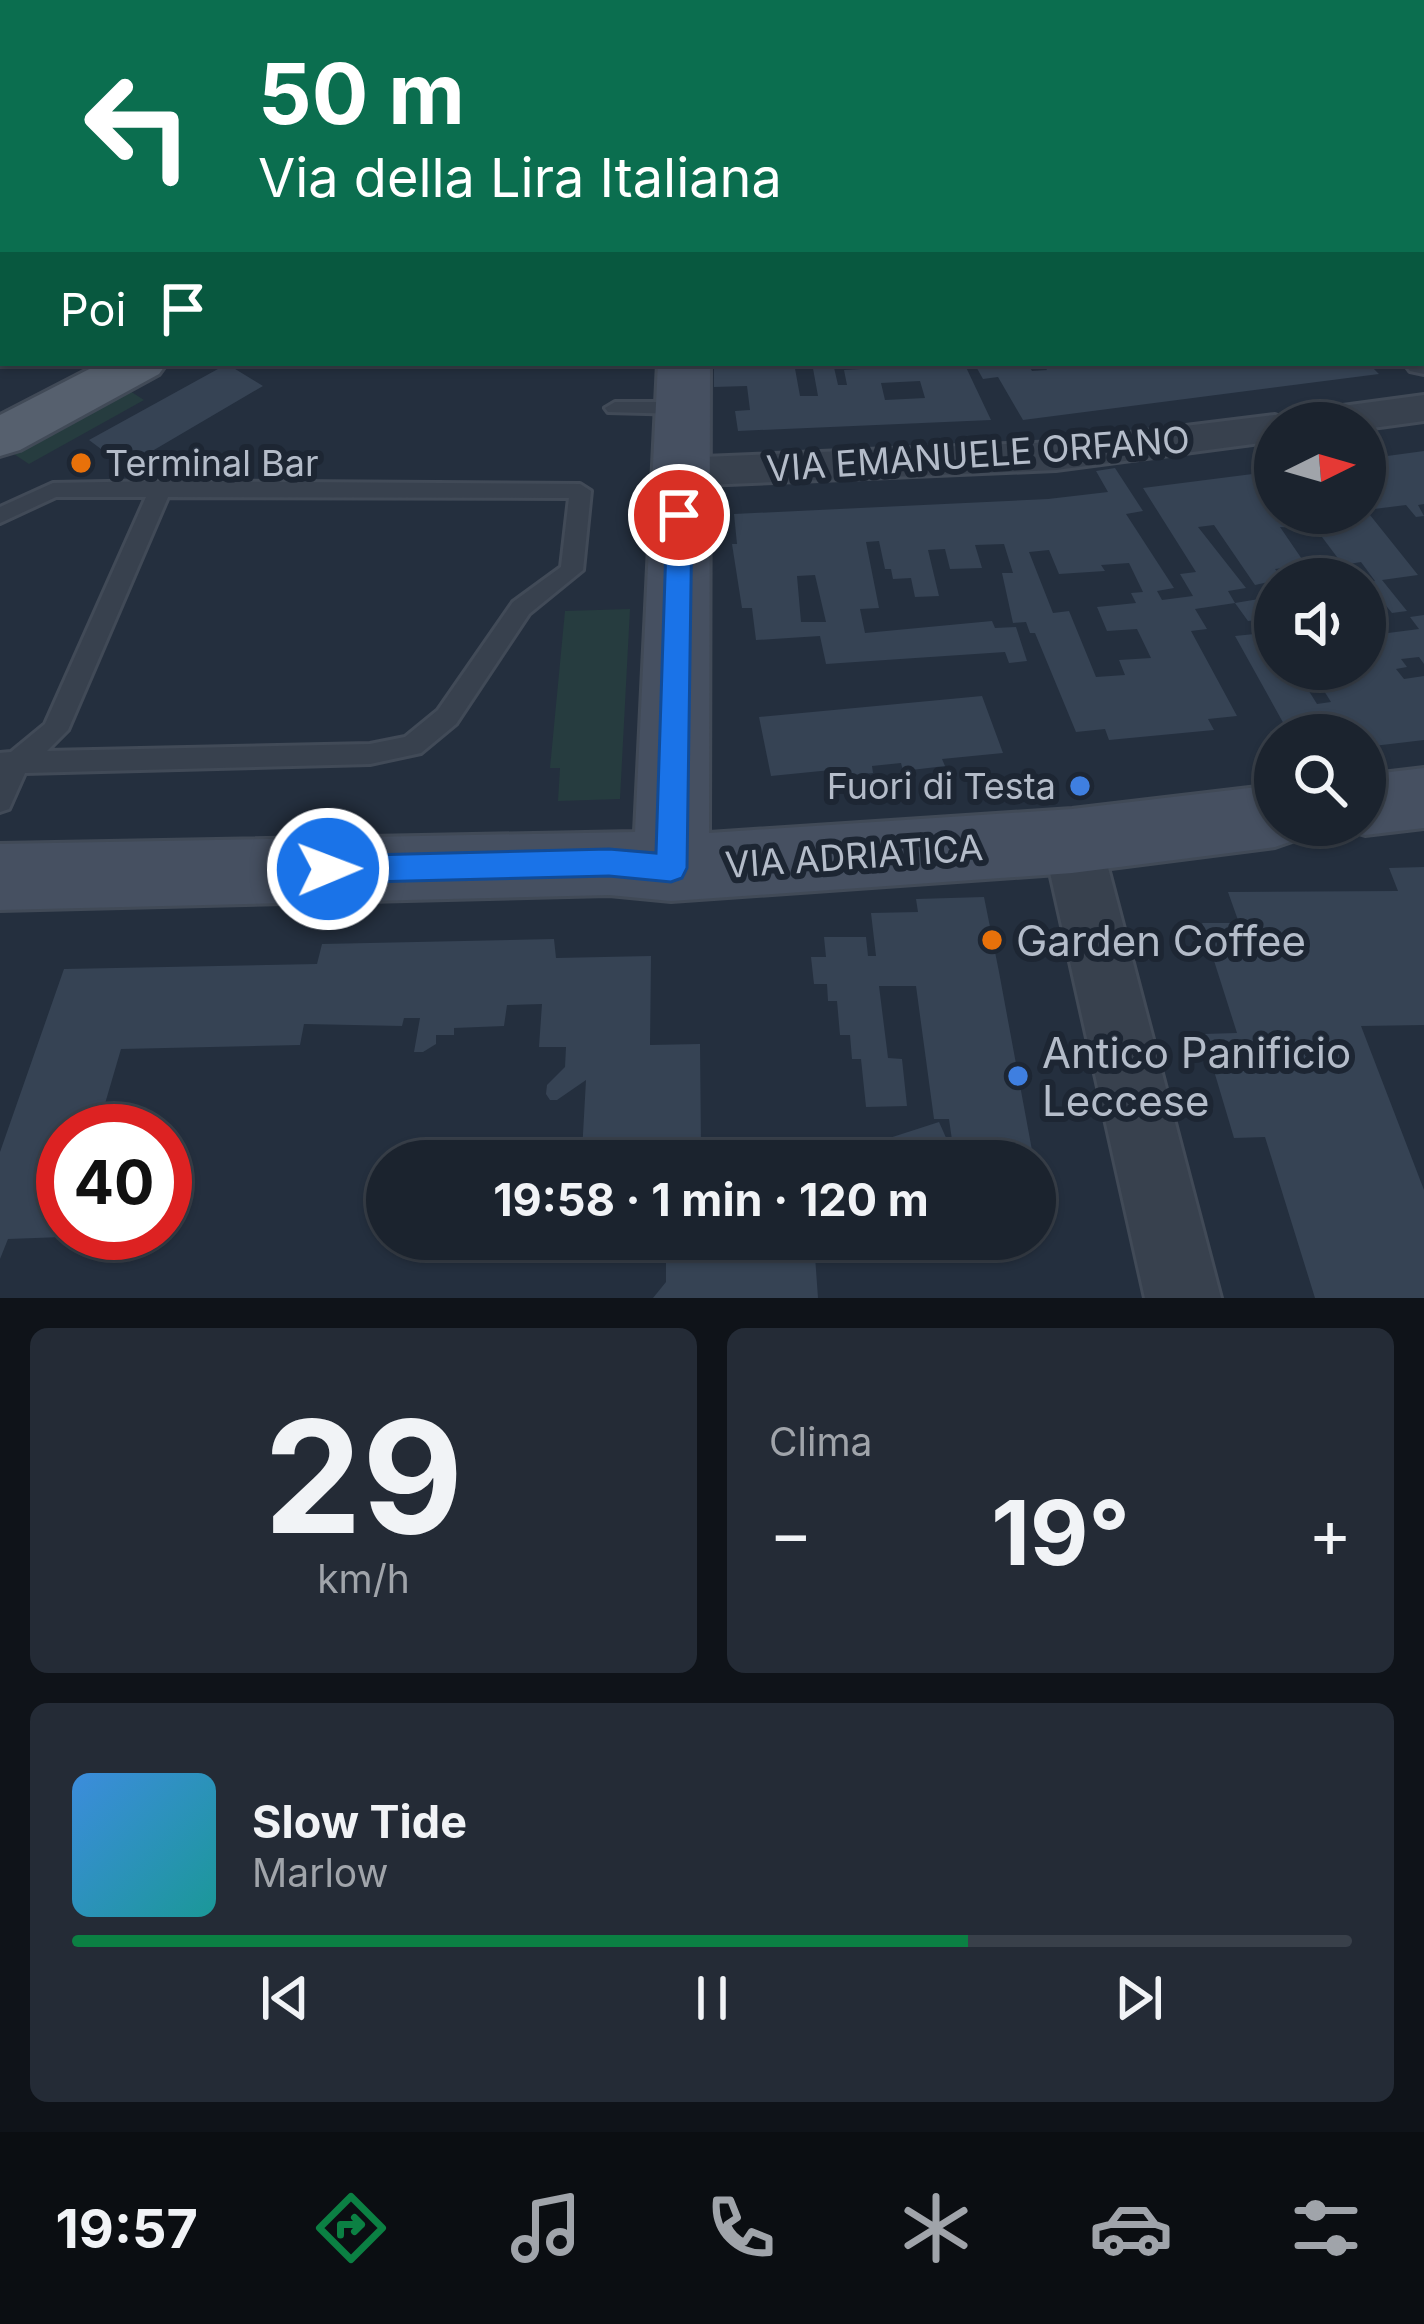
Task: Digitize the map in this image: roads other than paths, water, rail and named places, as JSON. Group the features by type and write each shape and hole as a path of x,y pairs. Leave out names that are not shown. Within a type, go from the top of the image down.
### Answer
{"main road":[{"path":"0,404 70,366"},
{"path":"0,438 135,366"}],"street":[{"path":"671,868 684,385"},
{"path":"1386,413 1424,408"},
{"name":"VIA EMANUELE ORFANO","path":"680,472 1056,456 1254,431"},
{"path":"1386,803 1424,798"},
{"name":"VIA ADRIATICA","path":"0,878 609,862 671,868 1072,841 1254,819"},
{"path":"1072,841 1183,1298"}],"lane":[{"path":"615,408 684,385"},
{"path":"0,801 8,763 56,730 160,488"},
{"path":"0,516 53,490 580,491 572,570 521,608 447,717 412,746 370,754 8,763"}],"place":[{"name":"Terminal Bar","path":"81,463"},
{"name":"Fuori di Testa","path":"1080,786"},
{"name":"Garden Coffee","path":"992,940"},
{"name":"Antico Panificio Leccese","path":"1018,1076"}]}
